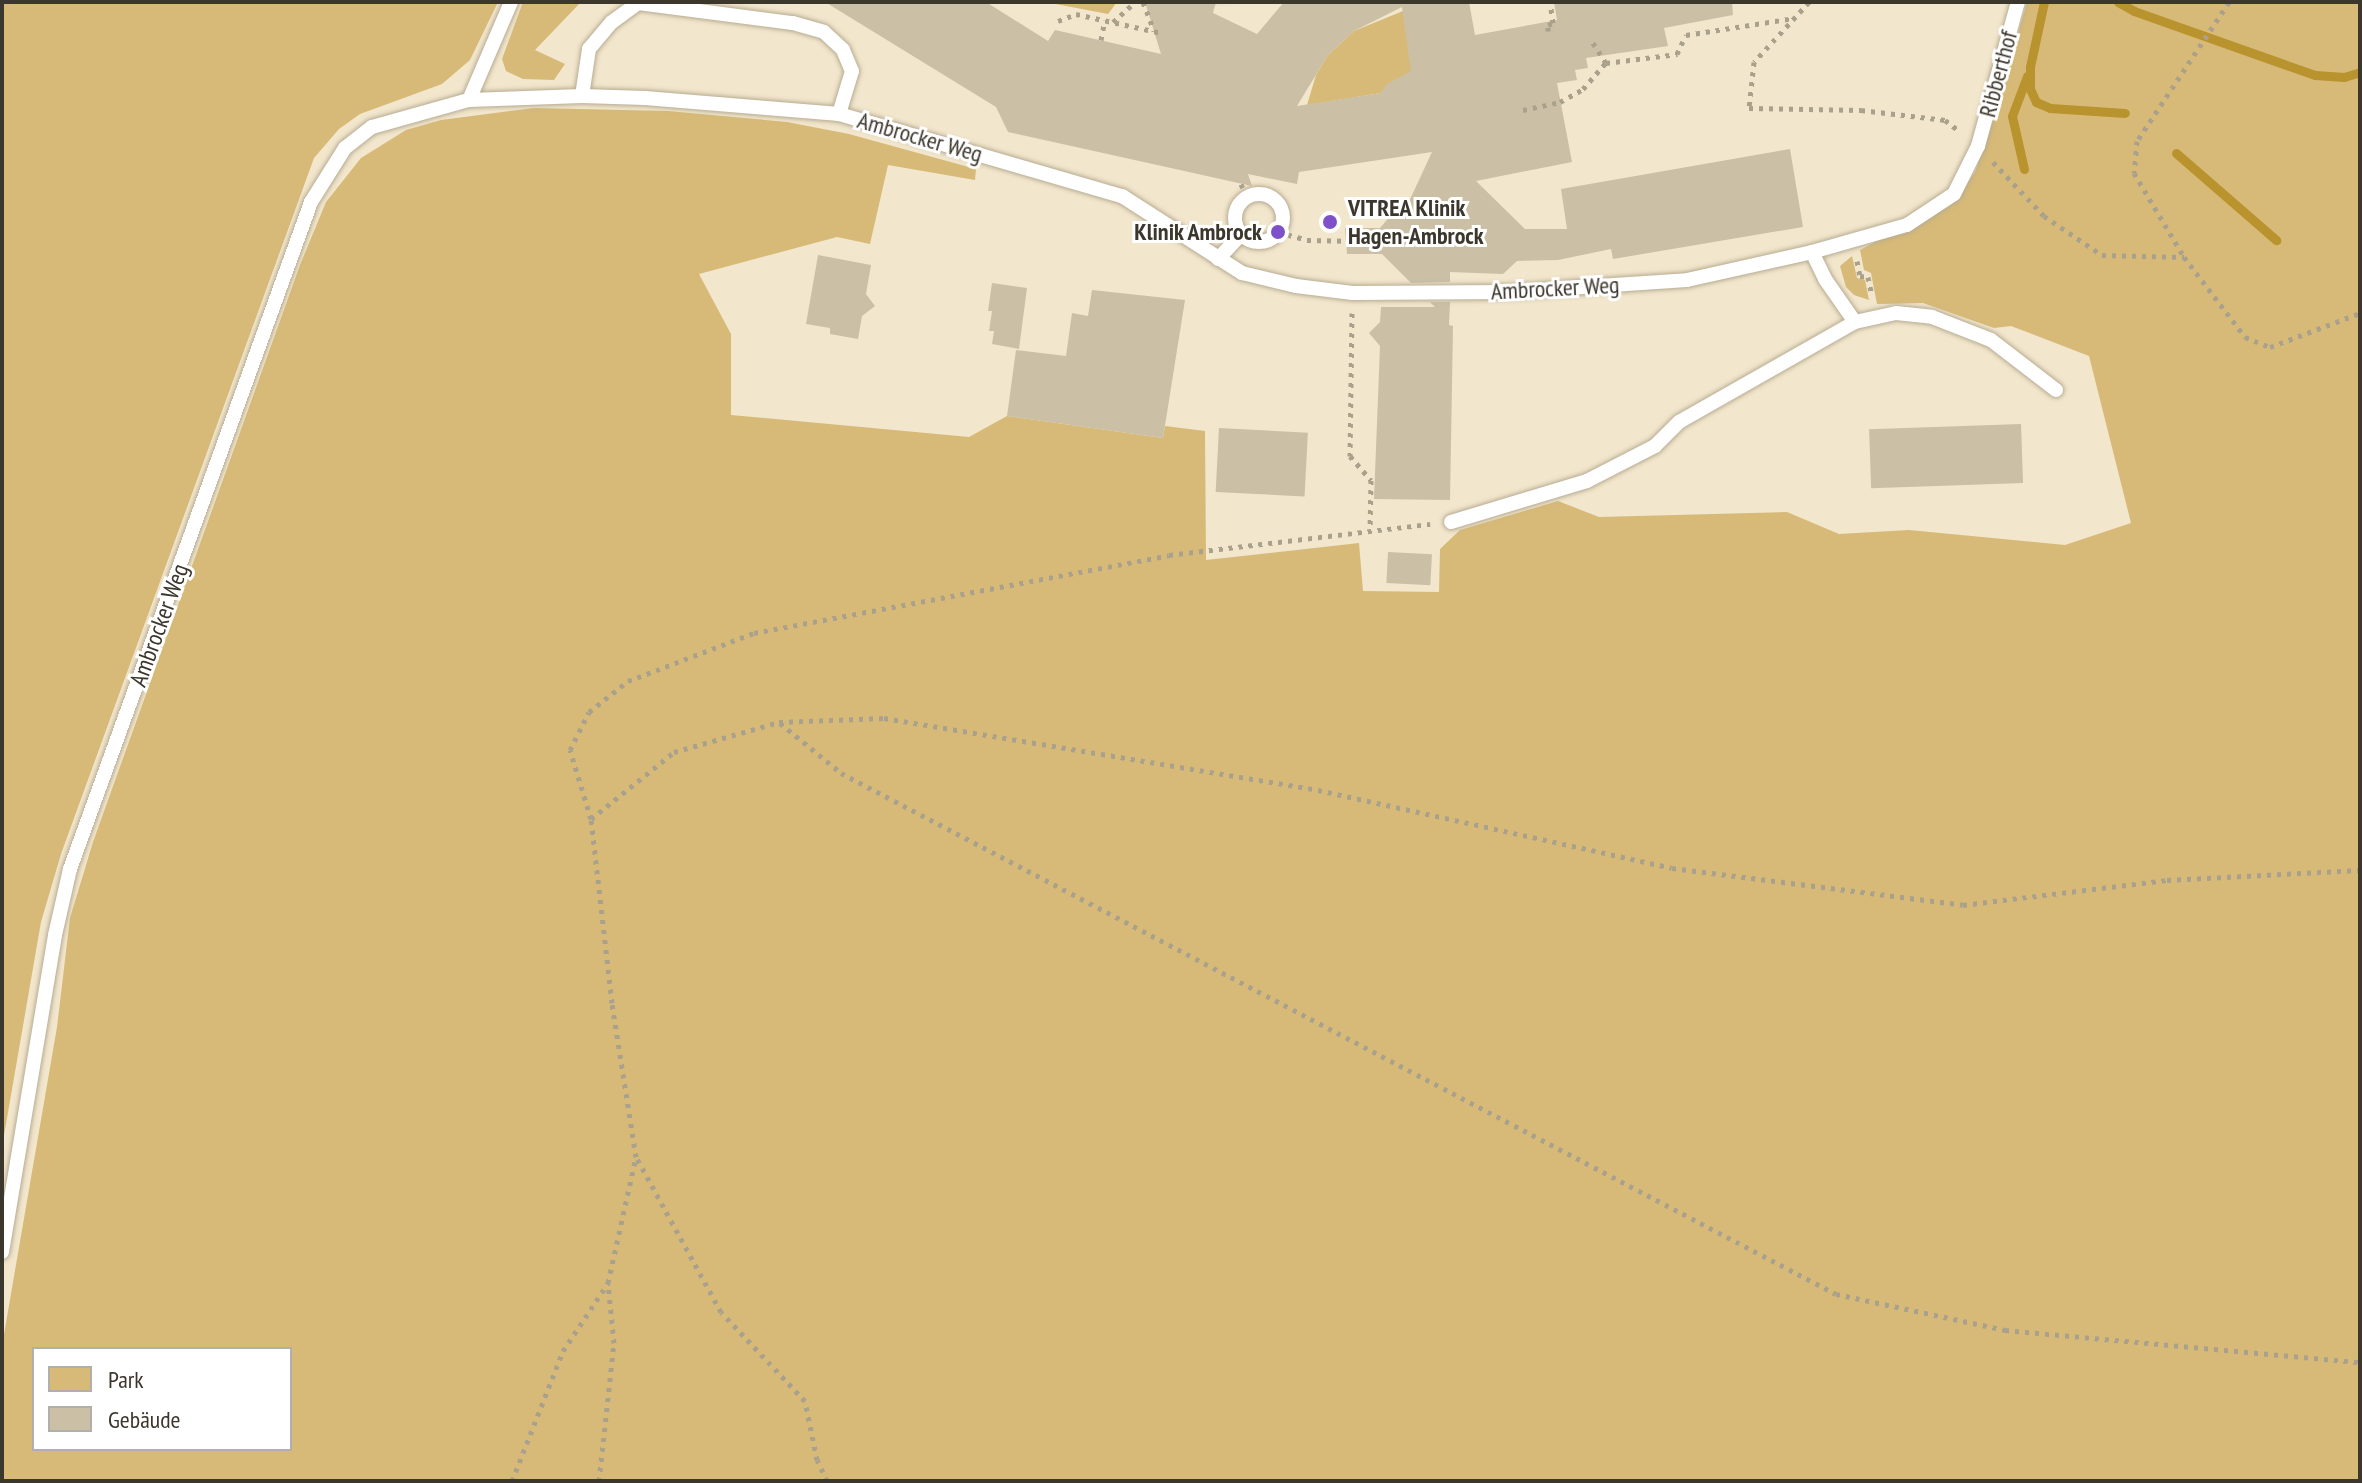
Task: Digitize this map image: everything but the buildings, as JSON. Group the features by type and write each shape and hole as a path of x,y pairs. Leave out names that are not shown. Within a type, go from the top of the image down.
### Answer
{"lane":[{"path":"469,100 511,2"},
{"name":"Ribberthof","path":"1812,252 1907,225 1954,194 1978,146 2018,2"},
{"name":"Ambrocker Weg","path":"582,96 589,49 612,22 638,3 793,23 824,32 843,50 852,71 839,114"},
{"name":"Ambrocker Weg","path":"2,1252 55,935 70,869 311,202 345,148 372,127 469,100 582,96 645,98 839,114 1122,196 1242,273 1296,286 1353,293 1508,292 1687,280 1812,252"},
{"path":"1244,190 1268,196 1277,202 1283,222 1278,232 1260,242 1241,234 1235,214 1244,190"},
{"path":"1218,259 1241,234"},
{"path":"1812,252 1825,279 1855,322"},
{"path":"1451,522 1587,481 1655,446 1679,422 1855,322 1896,313 1932,317 1991,340 2056,390"}],"path":[{"path":"1113,22 1135,2"},
{"path":"1143,2 1154,31"},
{"path":"1548,31 1548,25 1553,23 1550,2"},
{"path":"1809,2 1754,62 1749,108 1861,110 1945,120 1978,146 2044,216 2102,255 2184,257"},
{"path":"2229,2 2137,141 2134,173 2184,257 2245,337 2270,347 2360,313"},
{"path":"1058,21 1076,14 1162,33"},
{"path":"1523,110 1560,102 1583,89 1606,63 1677,54 1686,35 1794,18"},
{"path":"1101,40 1105,20"},
{"path":"1591,40 1606,63"},
{"path":"1278,232 1307,240 1346,241"},
{"path":"1856,253 1860,276 1868,277 1873,302"},
{"path":"1353,293 1350,456 1371,480 1370,531"},
{"path":"827,1481 817,1460 805,1401 721,1312 636,1157 612,1003 591,819 570,750 589,712 628,681 754,633 1169,555 1451,522"},
{"path":"591,819 674,752 779,722 884,718 1318,790 1672,868 1963,905 2167,880 2360,870"},
{"path":"779,722 841,773 1836,1294 2005,1330 2360,1362"},
{"path":"599,1481 614,1343 608,1283 636,1157"},
{"path":"512,1481 563,1351 608,1283"}],"green space":[{"path":"2,2 498,2 470,60 442,84 360,114 339,129 314,158 61,854 41,922 2,1147"},
{"path":"523,2 581,2 535,50 565,64 554,80 523,79 506,71 502,59"},
{"path":"1045,2 1117,2 1108,14"},
{"path":"2027,2 2360,2 2360,1481 2,1481 2,1346 57,1027 70,918 93,842 300,265 326,202 361,158 406,130 441,120 534,108 668,111 787,122 849,134 976,169 975,180 888,165 870,244 837,237 699,274 731,334 731,415 969,437 1007,416 1163,438 1165,426 1205,431 1206,560 1359,543 1363,591 1439,592 1440,549 1460,530 1558,501 1599,517 1787,512 1839,534 1909,530 2065,545 2131,523 2089,356 2011,326 1994,328 1923,303 1877,304 1871,273 1864,270 1860,250 1957,199 1975,172 1997,109"},
{"path":"1403,11 1412,74 1381,93 1307,105 1316,75 1328,55 1354,31"},
{"path":"1852,256 1857,278 1865,280 1869,300 1854,295 1846,287 1840,266"}],"waterway":[{"path":"2044,2 2030,67 2030,89 2036,102 2050,108 2125,113"},
{"path":"2118,2 2134,11 2315,75 2344,77 2360,72"},
{"path":"2024,169 2012,116 2027,76"},
{"path":"2176,153 2276,240"}],"place":[{"name":"VITREA Klinik Hagen-Ambrock","path":"1330,222"},
{"name":"Klinik Ambrock","path":"1278,232"}]}
